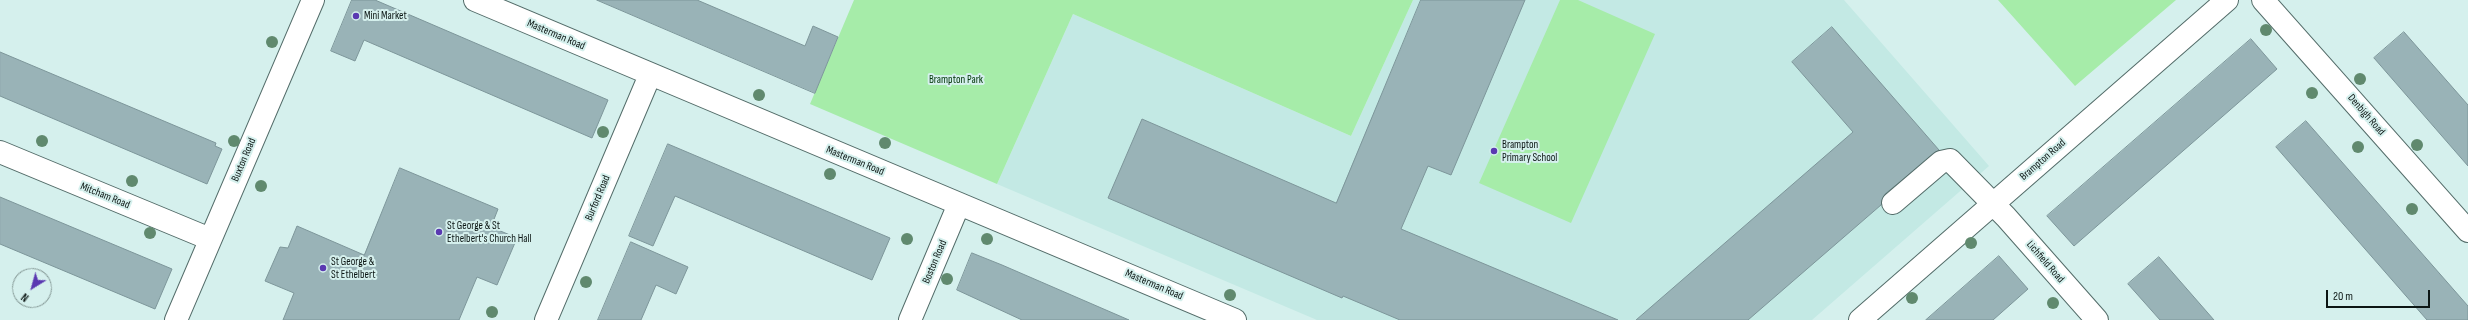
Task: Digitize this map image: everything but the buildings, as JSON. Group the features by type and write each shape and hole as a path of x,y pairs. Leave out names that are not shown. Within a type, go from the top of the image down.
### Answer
{"street":[{"name":"Buxton Road","path":"176,320 313,0"},
{"name":"Masterman Road","path":"475,0 650,75 1235,320"},
{"name":"Brampton Road","path":"1860,320 2227,0"},
{"name":"Denbigh Road","path":"2263,0 2468,231"},
{"name":"Burford Road","path":"546,320 650,75"},
{"name":"Mitcham Road","path":"0,152 210,239"},
{"name":"Lichfield Road","path":"1893,204 1948,159 1993,204 2097,320"},
{"name":"Boston Road","path":"910,320 960,204"}],"shaded area":[{"name":"Brampton Primary School","path":"1413,0 1844,0 1989,166 1812,320 1317,320 997,184 1073,14 1351,136"}],"green space":[{"name":"Brampton Park","path":"854,0 1413,0 1351,136 1073,14 997,184 810,104"},
{"path":"1560,0 1578,0 1655,34 1571,223 1479,183"},
{"path":"1998,0 2176,0 2075,86"}],"place":[{"name":"Mini Market","path":"356,16"},
{"name":"Brampton Primary School","path":"1494,151"},
{"name":"St George & St Ethelbert's Church Hall","path":"439,232"},
{"name":"St George & St Ethelbert","path":"323,268"}]}
